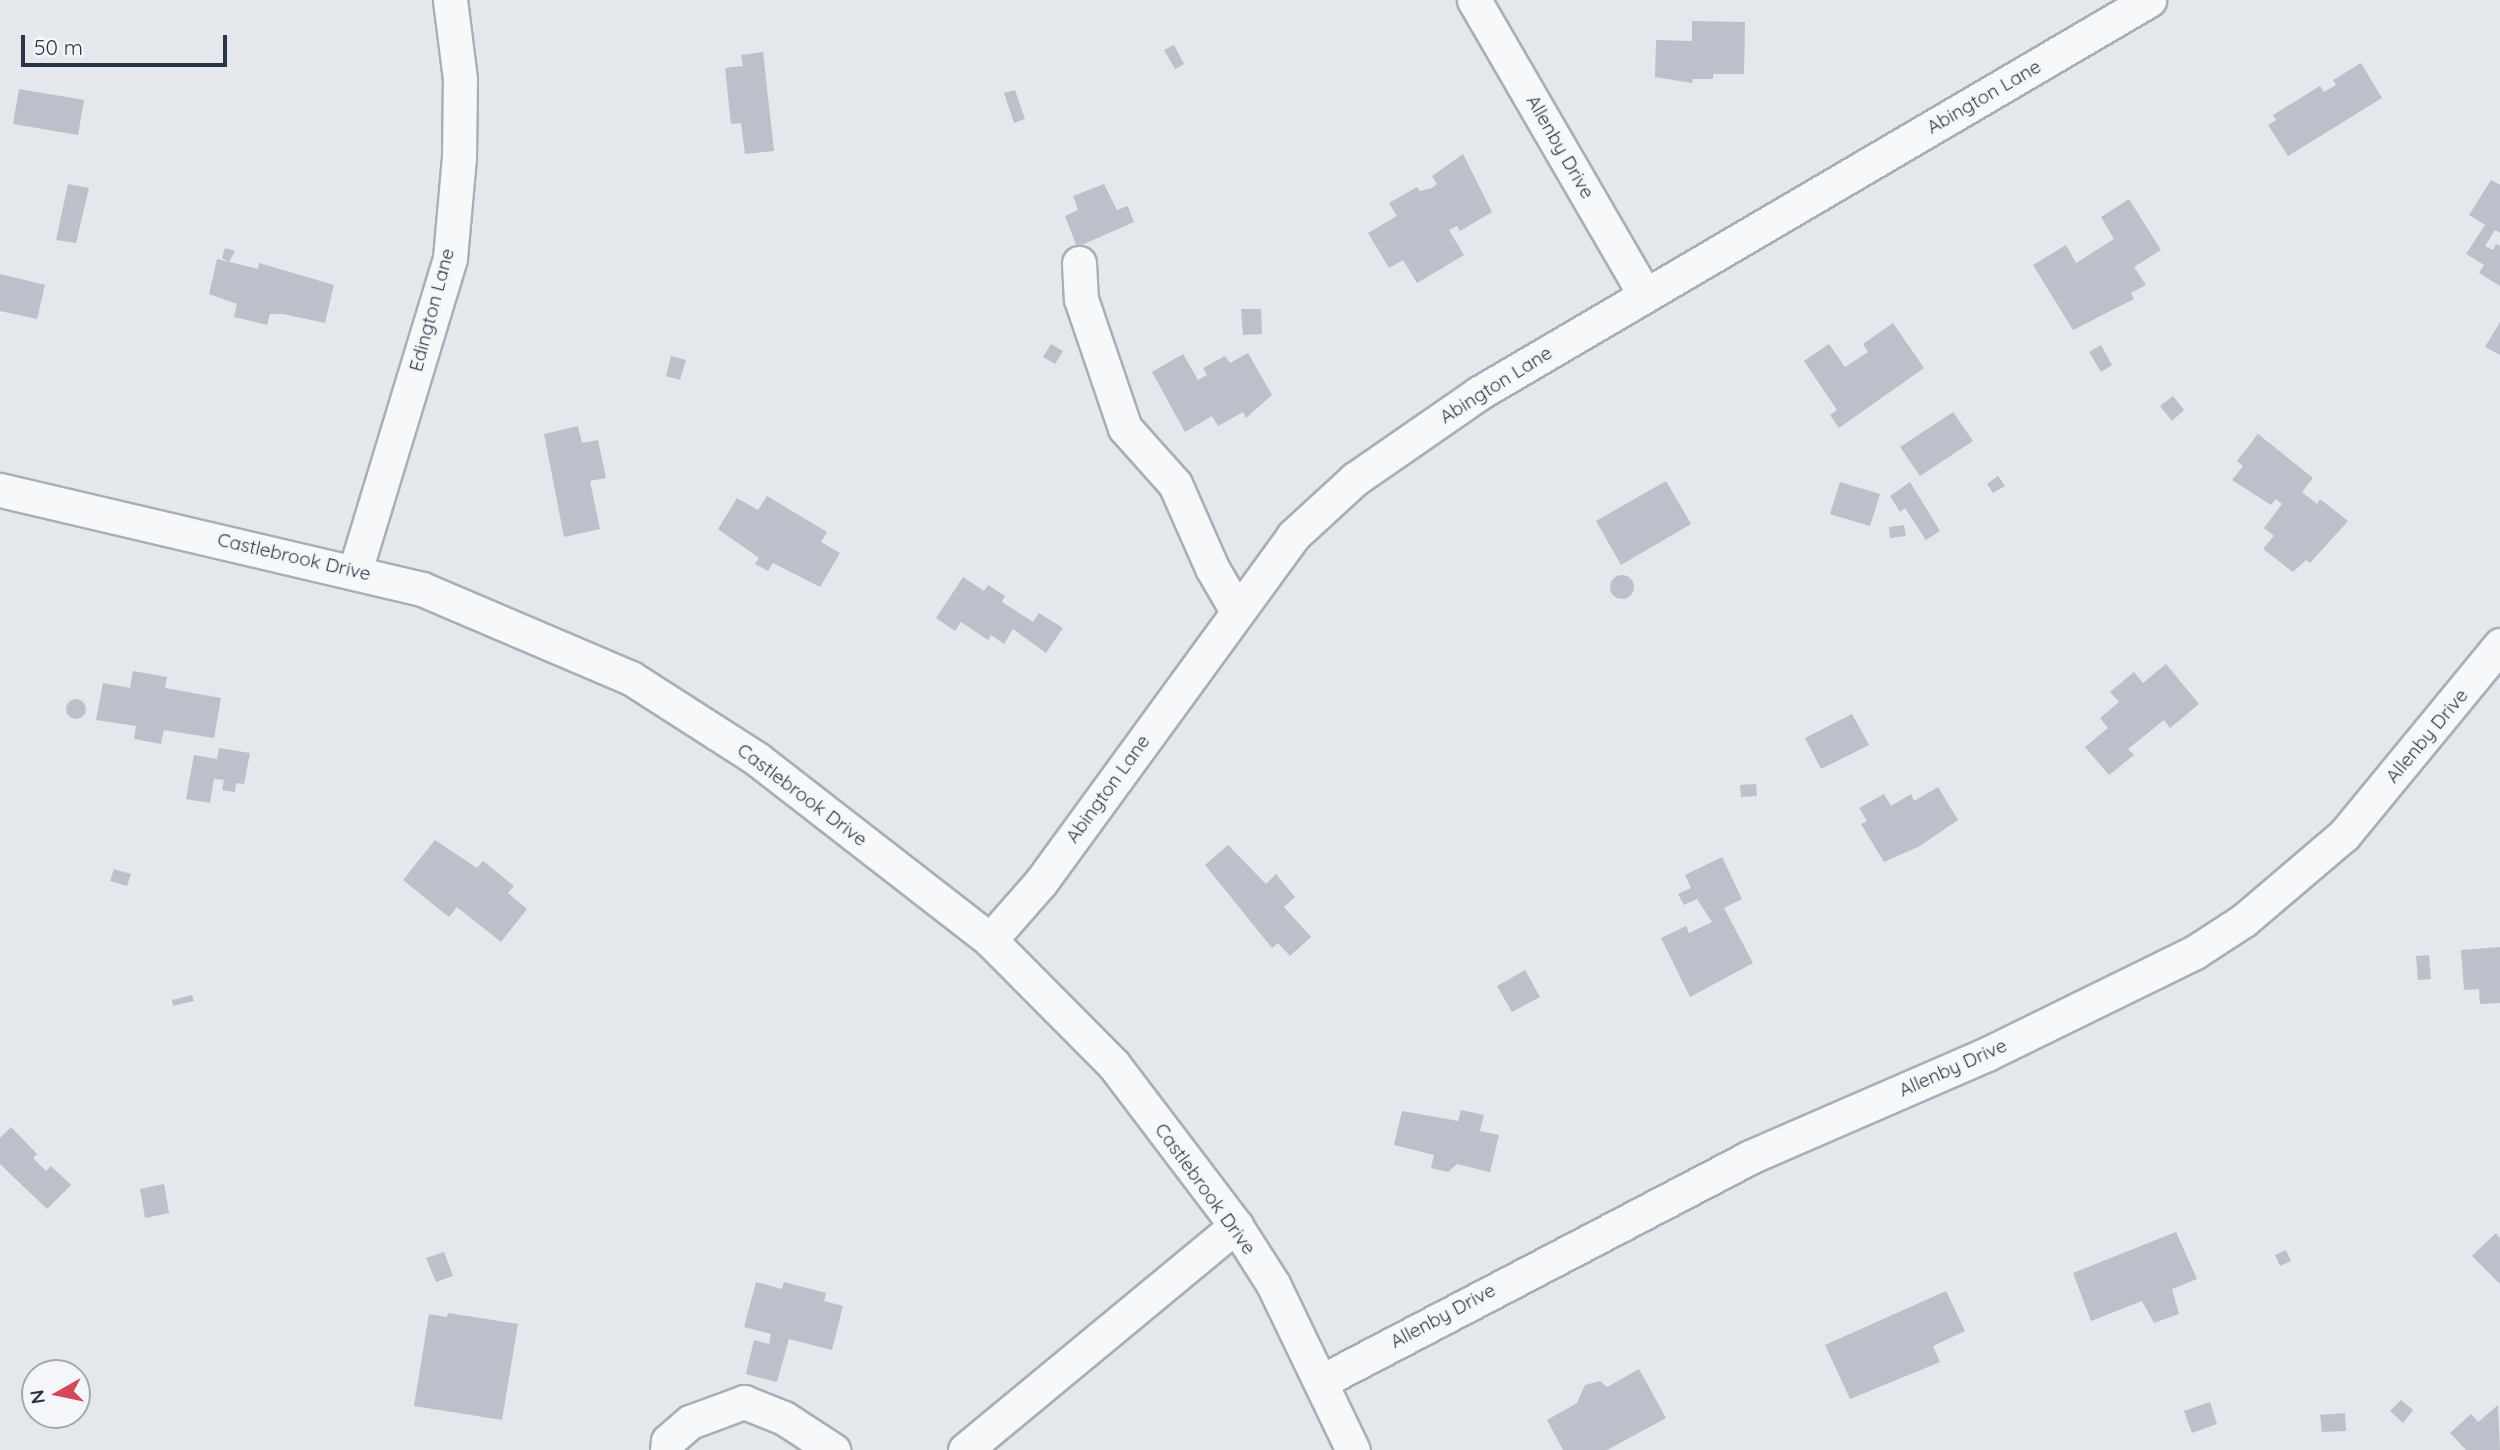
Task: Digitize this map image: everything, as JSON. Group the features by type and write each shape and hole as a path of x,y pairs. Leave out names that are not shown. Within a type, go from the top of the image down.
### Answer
{"street":[{"name":"Edington Lane","path":"355,571 450,258 459,158 460,93 450,0"},
{"name":"Allenby Drive","path":"1474,0 1644,295"},
{"name":"Abington Lane","path":"990,940 1041,882 1236,609 1293,537 1355,478 1479,393 2149,0"},
{"path":"1079,263 1081,299 1125,428 1175,484 1212,568 1236,609"},
{"name":"Castlebrook Drive","path":"0,490 355,571 422,589 631,678 757,759 990,940 1114,1065 1236,1226 1273,1284 1353,1450"},
{"name":"Allenby Drive","path":"1322,1381 1750,1157 1987,1054 2195,952 2244,920 2344,835 2500,645"},
{"path":"965,1450 1236,1226"},
{"path":"667,1450 668,1441 690,1422 744,1402 784,1418 833,1450"}],"building":[{"path":"1692,21 1745,22 1744,74 1713,74 1713,79 1693,79 1692,83 1655,77 1656,40 1692,41"},
{"path":"1174,45 1184,64 1175,69 1164,50"},
{"path":"763,52 774,151 745,154 741,123 731,124 725,68 743,66 741,55"},
{"path":"2361,63 2382,98 2288,156 2268,125 2276,120 2273,115 2320,86 2324,92 2336,85 2333,80"},
{"path":"19,89 84,100 78,135 13,124"},
{"path":"1015,90 1025,119 1014,123 1004,93"},
{"path":"1463,154 1492,212 1460,231 1457,226 1449,230 1464,255 1417,283 1403,260 1389,268 1368,233 1397,216 1389,203 1417,187 1420,191 1432,188 1437,184 1432,176"},
{"path":"2491,180 2500,185 2500,233 2495,230 2485,246 2493,250 2496,244 2500,246 2500,286 2479,273 2484,265 2466,254 2485,225 2469,215"},
{"path":"68,184 89,188 76,243 56,240"},
{"path":"1104,184 1117,210 1128,206 1134,222 1077,247 1065,216 1078,210 1073,196"},
{"path":"2129,199 2161,250 2134,267 2146,285 2131,293 2134,299 2073,330 2033,265 2066,245 2076,263 2114,239 2101,217"},
{"path":"225,248 235,251 229,262 222,258"},
{"path":"217,259 258,269 259,263 334,285 325,323 283,314 270,314 267,325 234,317 237,304 209,294"},
{"path":"0,274 45,285 37,319 0,311"},
{"path":"1241,309 1261,309 1262,334 1243,335"},
{"path":"2500,322 2500,355 2485,347"},
{"path":"1893,323 1924,368 1839,428 1830,415 1837,410 1804,361 1829,344 1845,367 1868,352 1863,344"},
{"path":"1051,344 1063,351 1055,364 1043,357"},
{"path":"2101,345 2112,365 2101,372 2089,352"},
{"path":"1248,353 1272,395 1246,418 1243,412 1218,426 1212,416 1185,432 1152,372 1183,354 1198,380 1207,375 1203,368 1225,356 1230,363"},
{"path":"671,356 686,360 680,380 666,376"},
{"path":"2173,396 2184,410 2172,421 2160,406"},
{"path":"1953,412 1973,441 1920,476 1900,447"},
{"path":"578,426 582,443 598,440 606,478 590,481 600,529 564,537 544,434"},
{"path":"2258,434 2313,478 2302,492 2317,504 2320,499 2348,521 2310,563 2306,560 2293,572 2263,549 2274,536 2264,528 2282,504 2276,499 2271,505 2232,480 2243,466 2237,461"},
{"path":"1998,476 2005,486 1993,493 1987,484"},
{"path":"1666,481 1691,524 1621,565 1596,521"},
{"path":"1840,482 1880,494 1870,526 1830,514"},
{"path":"1910,482 1940,531 1926,540 1905,508 1900,512 1890,496"},
{"path":"767,496 827,532 821,542 840,553 820,587 773,563 768,571 755,564 759,558 718,529 737,498 758,510"},
{"path":"1904,525 1906,536 1890,538 1889,527"},
{"path":"1622,575 1630,579 1634,587 1630,595 1622,599 1614,595 1610,587 1614,579"},
{"path":"963,577 984,591 988,585 1005,596 1002,602 1033,622 1039,613 1063,628 1046,653 1013,629 1004,644 991,635 988,640 961,622 955,631 936,618"},
{"path":"2166,664 2199,704 2170,728 2164,720 2128,749 2134,755 2109,775 2085,747 2108,728 2100,718 2119,702 2110,692 2134,672 2143,683"},
{"path":"133,671 167,677 165,688 221,698 214,738 164,730 161,744 134,739 136,726 96,720 103,683 130,688"},
{"path":"76,699 83,702 86,709 83,716 76,719 69,716 66,709 69,702"},
{"path":"1852,714 1869,745 1821,769 1805,738"},
{"path":"219,748 250,753 244,784 236,783 235,792 222,790 224,780 214,779 210,803 186,799 194,755 217,759"},
{"path":"1756,784 1757,796 1741,797 1740,785"},
{"path":"1938,787 1958,820 1920,846 1884,862 1861,824 1867,821 1859,808 1884,794 1891,806 1911,794 1914,801"},
{"path":"435,840 477,868 483,861 514,886 508,893 527,909 501,942 457,907 449,917 403,880"},
{"path":"1228,845 1266,884 1276,874 1295,897 1284,907 1311,937 1290,956 1278,943 1272,948 1205,865"},
{"path":"1722,857 1742,899 1724,908 1753,963 1690,997 1661,938 1686,926 1689,933 1712,922 1697,899 1684,905 1678,894 1691,888 1685,875"},
{"path":"114,869 131,874 127,886 110,881"},
{"path":"2500,947 2500,1003 2480,1004 2479,989 2464,990 2461,950"},
{"path":"2429,955 2431,979 2418,980 2416,956"},
{"path":"1525,970 1540,997 1512,1012 1497,986"},
{"path":"192,995 194,1001 173,1006 172,1000"},
{"path":"1461,1110 1484,1115 1480,1131 1499,1135 1490,1172 1457,1164 1448,1172 1431,1168 1434,1155 1394,1145 1402,1111 1458,1121"},
{"path":"11,1127 37,1154 33,1158 46,1171 51,1166 71,1185 47,1209 0,1164 0,1138"},
{"path":"164,1184 169,1213 145,1218 140,1189"},
{"path":"2176,1232 2197,1279 2172,1289 2179,1314 2154,1323 2142,1301 2091,1321 2073,1273"},
{"path":"2496,1233 2500,1238 2500,1284 2472,1256"},
{"path":"2286,1250 2291,1261 2280,1266 2275,1255"},
{"path":"444,1252 453,1276 436,1282 426,1258"},
{"path":"756,1282 782,1289 784,1282 826,1293 824,1301 843,1306 832,1350 789,1339 777,1382 746,1374 754,1340 769,1344 771,1334 744,1327"},
{"path":"1946,1291 1965,1331 1933,1346 1940,1362 1850,1399 1825,1345"},
{"path":"448,1313 518,1324 502,1420 414,1406 429,1314 447,1317"},
{"path":"1639,1369 1666,1418 1607,1450 1563,1450 1547,1420 1577,1403 1585,1385 1600,1381 1607,1387"},
{"path":"2401,1400 2413,1410 2403,1423 2390,1411"},
{"path":"2210,1402 2217,1424 2192,1433 2184,1411"},
{"path":"2498,1405 2500,1450 2466,1450 2450,1433 2471,1414 2478,1422"},
{"path":"2345,1413 2346,1431 2322,1432 2320,1415"}]}
